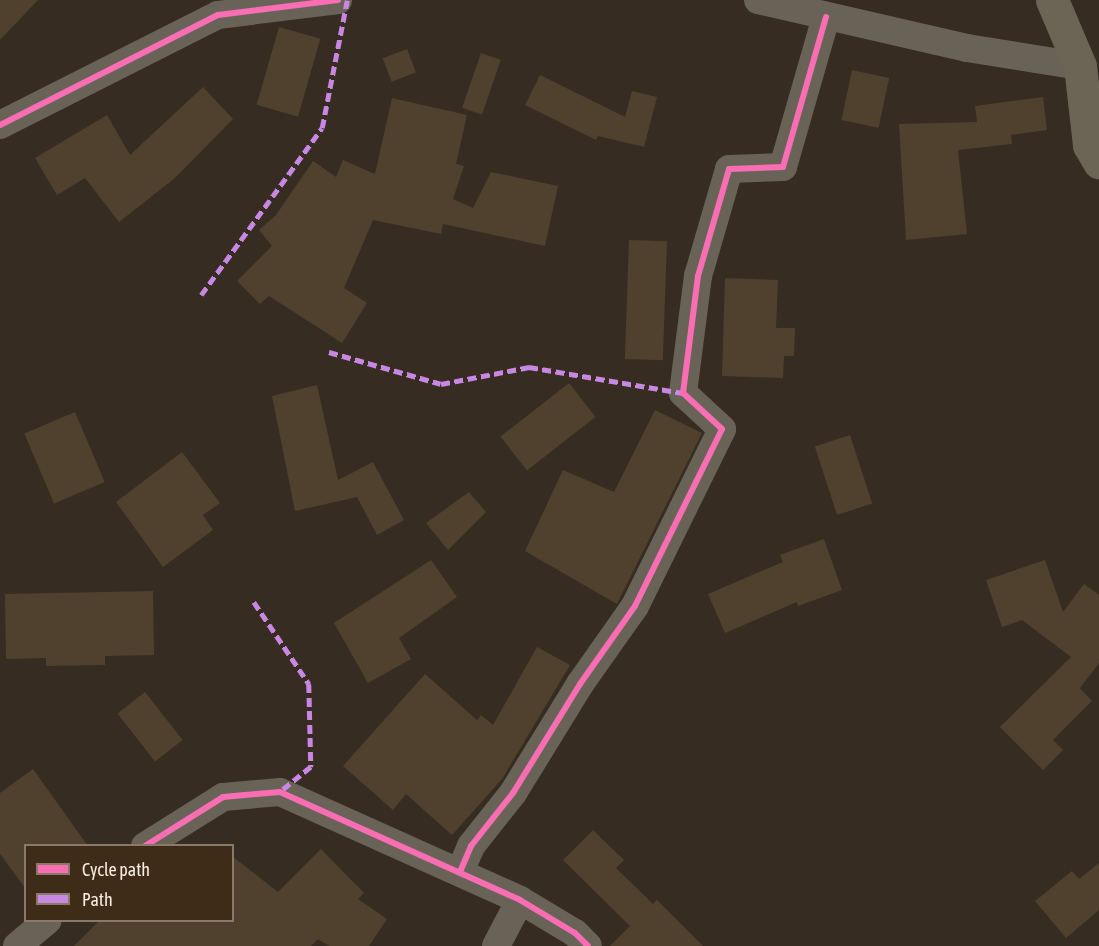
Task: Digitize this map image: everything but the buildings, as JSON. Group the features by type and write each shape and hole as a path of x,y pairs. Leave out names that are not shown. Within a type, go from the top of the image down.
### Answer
{"street":[{"path":"0,125 218,15 338,0"},
{"path":"758,0 826,17 1080,66"},
{"path":"1052,0 1080,66 1089,145 1099,162"},
{"path":"460,872 471,846 513,793 580,684 635,606 722,429 683,393 698,276 729,169 783,167 826,17"},
{"path":"148,844 223,797 280,792 520,900 576,933 588,946"},
{"path":"496,946 520,900"},
{"path":"17,946 47,922"}],"marked path":[{"path":"201,295 322,128 347,0"},
{"path":"329,352 441,384 529,367 683,393"},
{"path":"254,602 309,684 311,767 280,792"}],"cycle path":[{"path":"0,125 218,15 338,0"},
{"path":"460,872 471,846 513,793 580,684 635,606 722,429 683,393 698,276 729,169 783,167 826,17"},
{"path":"148,844 223,797 280,792 520,900 575,933 588,946"}]}
